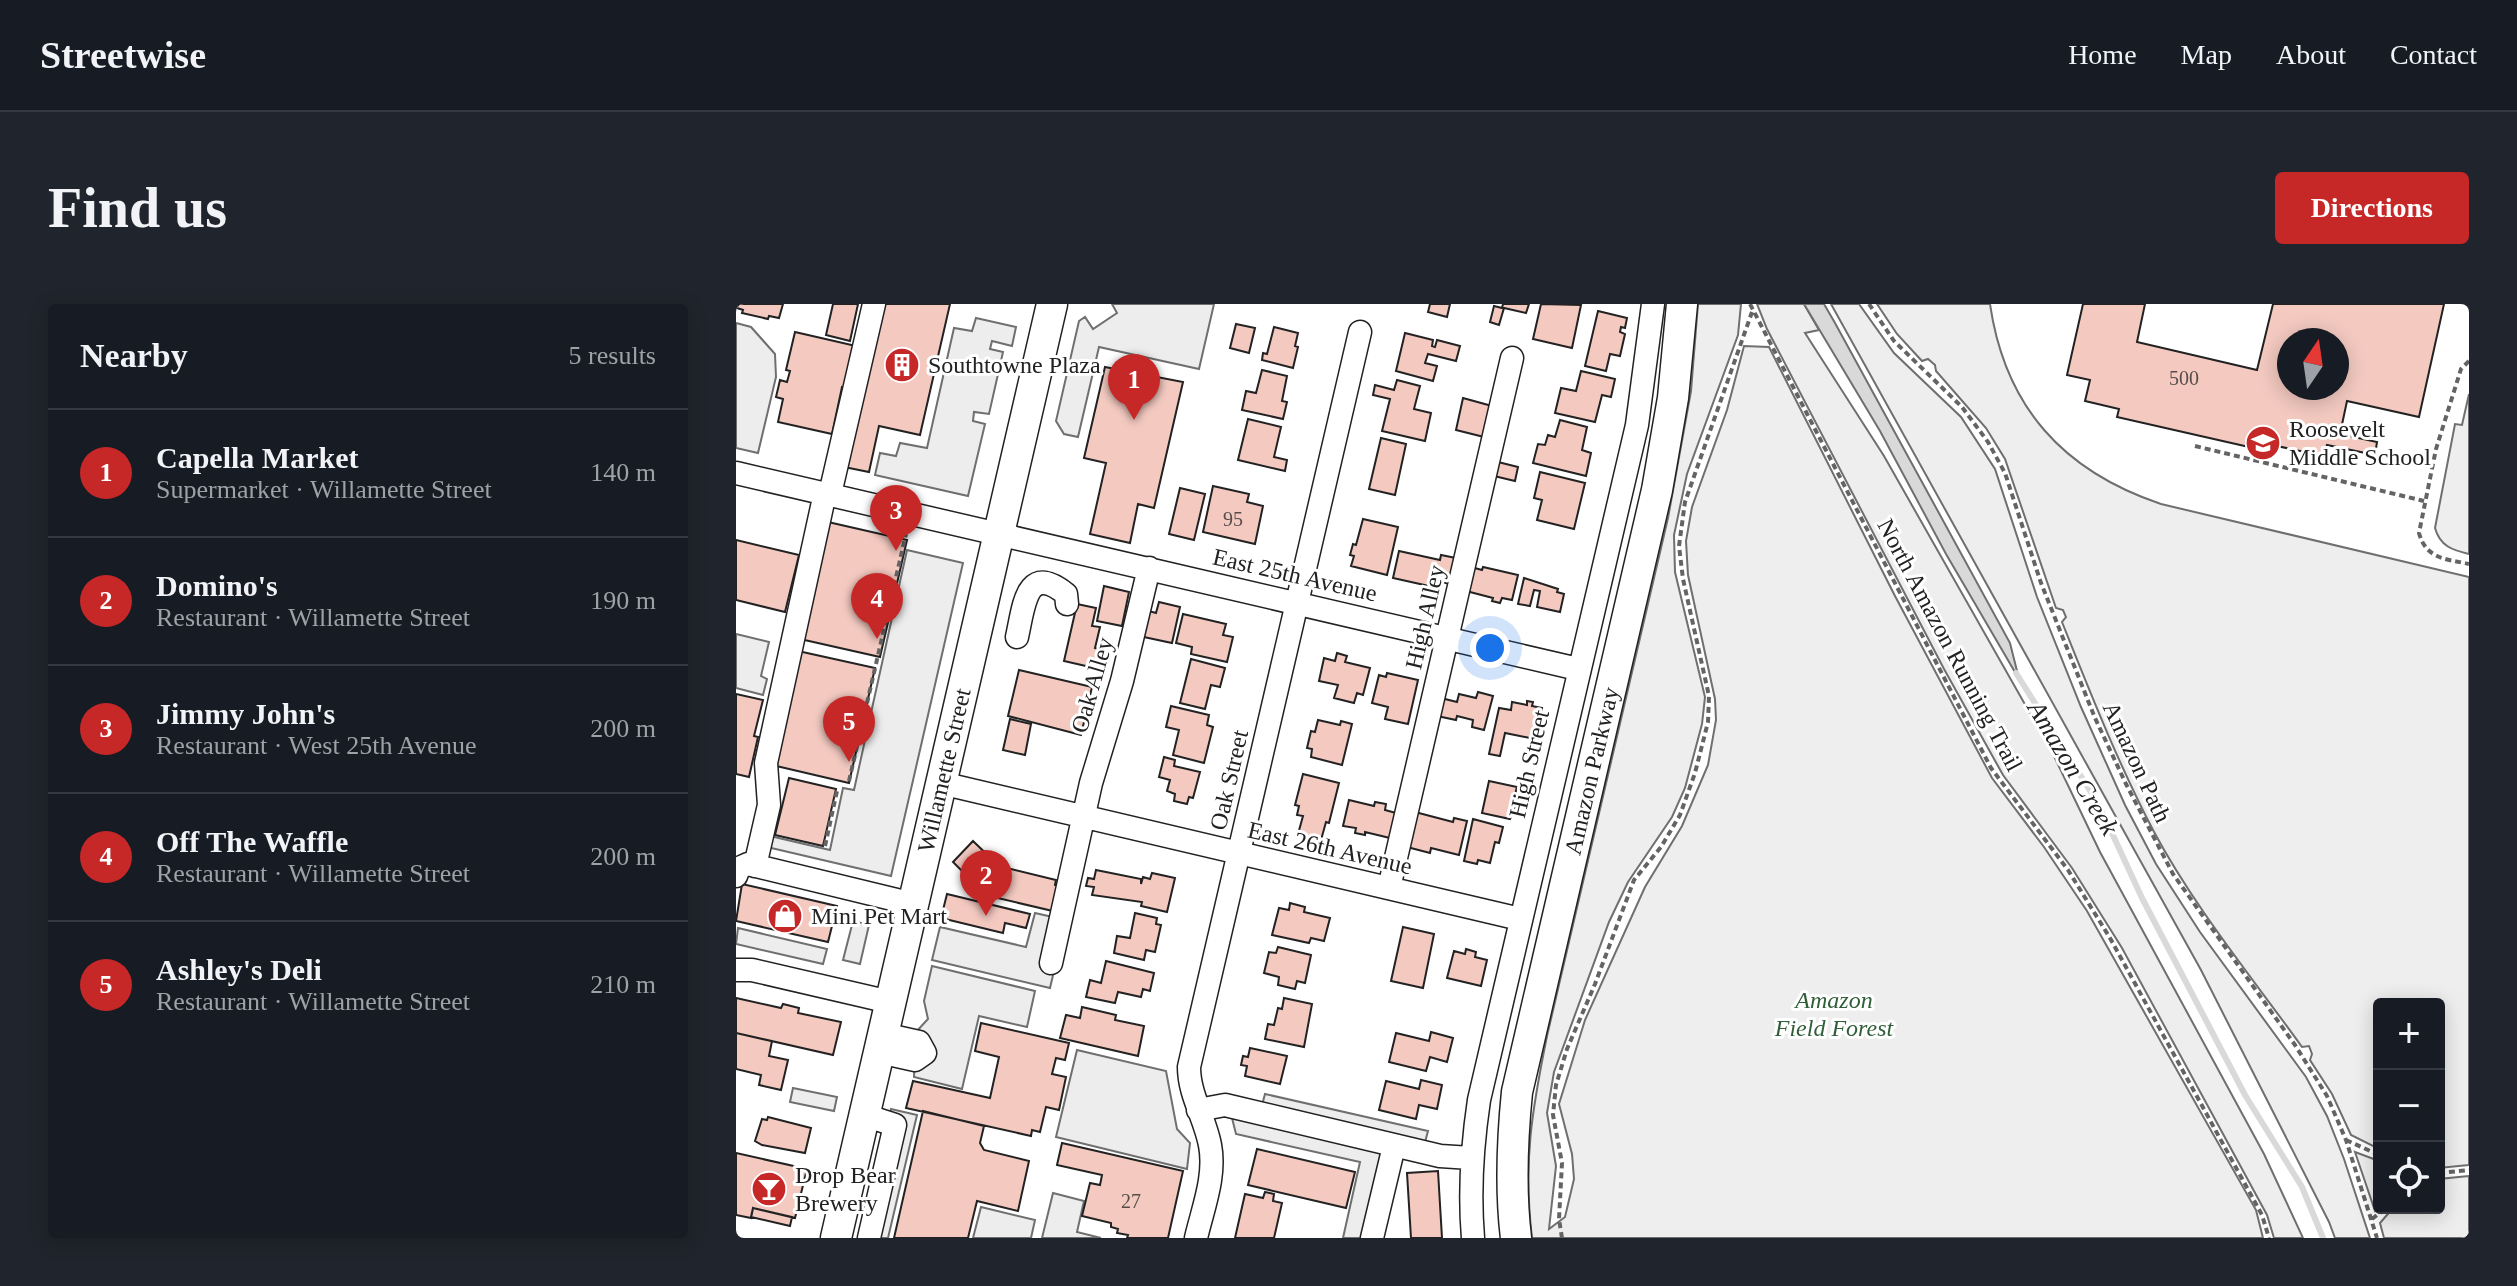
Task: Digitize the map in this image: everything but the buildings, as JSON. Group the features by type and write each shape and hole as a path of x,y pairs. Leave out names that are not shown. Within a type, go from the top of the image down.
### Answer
{"main road":[{"name":"Willamette Street","path":"836,1238 1052,304"},
{"name":"Amazon Parkway","path":"1516,1238 1511,1173 1517,1092 1657,490 1673,398 1682,304"}],"street":[{"path":"874,304 766,763 769,805 745,871 913,904"},
{"name":"High Street","path":"1473,1238 1469,1192 1479,1100 1637,425 1653,304"},
{"name":"Oak Street","path":"1196,1238 1212,1163 1209,1142 1190,1088 1189,1067 1360,332"},
{"name":"High Alley","path":"1389,888 1512,358"},
{"name":"East 25th Avenue","path":"736,473 1578,669"},
{"name":"Oak Alley","path":"1051,963 1097,762 1122,681 1149,568"},
{"path":"1017,637 1027,595 1040,582 1051,583 1066,594 1067,604"},
{"name":"East 26th Avenue","path":"941,783 1520,919"},
{"path":"736,970 752,970 890,1002"},
{"path":"1198,1110 1225,1105 1445,1157 1471,1158"},
{"path":"864,1115 895,1125 869,1238"},
{"path":"1372,1238 1394,1146"}],"path":[{"name":"North Amazon Running Trail","path":"1750,304 1991,768 2068,870 2110,938 2251,1192 2269,1238"},
{"name":"Amazon Path","path":"1869,304 1894,341 1962,407 1988,442 2005,473 2041,583 2095,718 2151,835 2173,874 2295,1045 2327,1096 2346,1140 2377,1238"},
{"path":"1562,1238 1559,1219 1562,1163 1553,1115 1556,1085 1567,1049 1634,880 1661,847 1680,815 1708,722 1707,684 1683,579 1679,546 1685,502 1752,312"},
{"path":"2469,361 2461,369 2436,449 2419,533 2423,546 2436,556 2469,564"},
{"path":"2195,446 2424,501"},
{"path":"849,781 906,534"},
{"path":"825,846 837,791"},
{"path":"2346,1140 2373,1152"},
{"path":"2445,1172 2469,1170"},
{"path":"2371,1219 2378,1214"}],"green space":[{"name":"Amazon Field Forest","path":"1698,304 1741,304 1738,335 1687,474 1674,535 1675,572 1705,697 1702,724 1685,788 1672,817 1628,882 1609,922 1554,1072 1547,1113 1556,1166 1549,1229 1565,1217 1574,1179 1572,1154 1559,1104 1585,1020 1645,887 1682,826 1708,765 1716,720 1715,699 1688,575 1686,541 1692,507 1727,410 1744,346 1769,347 1895,596 1992,778 2087,911 2256,1210 2263,1238 1532,1238 1528,1185 1530,1136 1537,1088 1668,518 1691,391"},
{"path":"1757,304 1804,304 1819,330 1805,333 1884,456 2052,752 2100,852 2264,1154 2303,1238 2274,1238 2267,1215 2122,948 2072,868 2003,775 1944,669 1767,329"},
{"path":"1831,304 1859,304 1894,353 1961,417 1995,469 2037,597 2125,805 2156,864 2200,932 2306,1077 2327,1116 2370,1238 2335,1238 2201,970"},
{"path":"1877,304 1990,304 2009,374 2025,404 2044,430 2095,473 2161,504 2469,577 2469,1165 2445,1167 2445,998 2373,998 2373,1146 2351,1135 2332,1094 2310,1060 2312,1054 2309,1046 2302,1047 2224,941 2169,859 2140,805 2062,622 2066,617 2063,610 2056,608 2005,459 1986,428 1936,371 1935,365 1928,359 1922,361 1897,334"},
{"path":"2469,394 2469,554 2448,546 2435,528 2455,424 2462,425"},
{"path":"2355,1152 2373,1159 2373,1205"},
{"path":"2469,1176 2469,1238 2384,1238 2380,1223 2388,1214 2445,1214 2445,1178"}],"shaded area":[{"path":"1112,304 1214,304 1199,369 1099,347 1078,437 1064,434 1056,421 1079,321 1085,317 1093,329 1117,313"},
{"path":"1804,304 1824,304 1835,323 2010,643 2019,679 1946,554 1880,431"},
{"path":"976,318 1016,327 1012,346 992,341 990,349 1003,352 989,414 974,412 973,421 985,424 968,496 875,475 880,453 896,456 900,443 927,448 954,328 972,331"},
{"path":"736,323 751,327 775,354 776,377 758,453 736,448"},
{"path":"907,550 963,563 891,876 767,847 770,836 830,850 843,788 854,790"},
{"path":"736,634 769,642 761,676 767,679 763,695 736,688"},
{"path":"1035,913 1066,920 1050,988 932,960 940,927 1026,947"},
{"path":"853,921 869,925 860,964 843,960"},
{"path":"738,928 827,949 823,964 736,944"},
{"path":"932,966 1035,991 1027,1027 979,1016 962,1089 914,1077 916,1032 928,1019 924,1001"},
{"path":"1077,1050 1166,1071 1177,1129 1190,1143 1187,1169 1056,1137"},
{"path":"793,1088 837,1097 834,1111 790,1102"},
{"path":"1265,1094 1428,1131 1424,1146 1403,1142 1380,1238 1343,1238 1360,1162 1236,1134 1231,1114 1258,1120"},
{"path":"891,1109 917,1115 888,1238 861,1238"},
{"path":"1053,1193 1084,1201 1077,1232 1101,1238 1042,1238"},
{"path":"981,1207 1035,1220 1031,1238 973,1238"}],"waterway":[{"name":"Amazon Creek","path":"2016,673 2099,805 2142,898 2245,1095 2302,1187 2323,1238"}],"place":[{"name":"Southtowne Plaza","path":"902,365"},
{"name":"Capella Market","path":"1134,420"},
{"name":"Roosevelt Middle School","path":"2263,443"},
{"name":"Jimmy John's","path":"896,551"},
{"name":"Off The Waffle","path":"877,639"},
{"name":"Ashley's Deli","path":"849,762"},
{"name":"Mini Pet Mart","path":"785,916"},
{"name":"Domino's","path":"986,916"},
{"name":"Drop Bear Brewery","path":"769,1189"}]}
